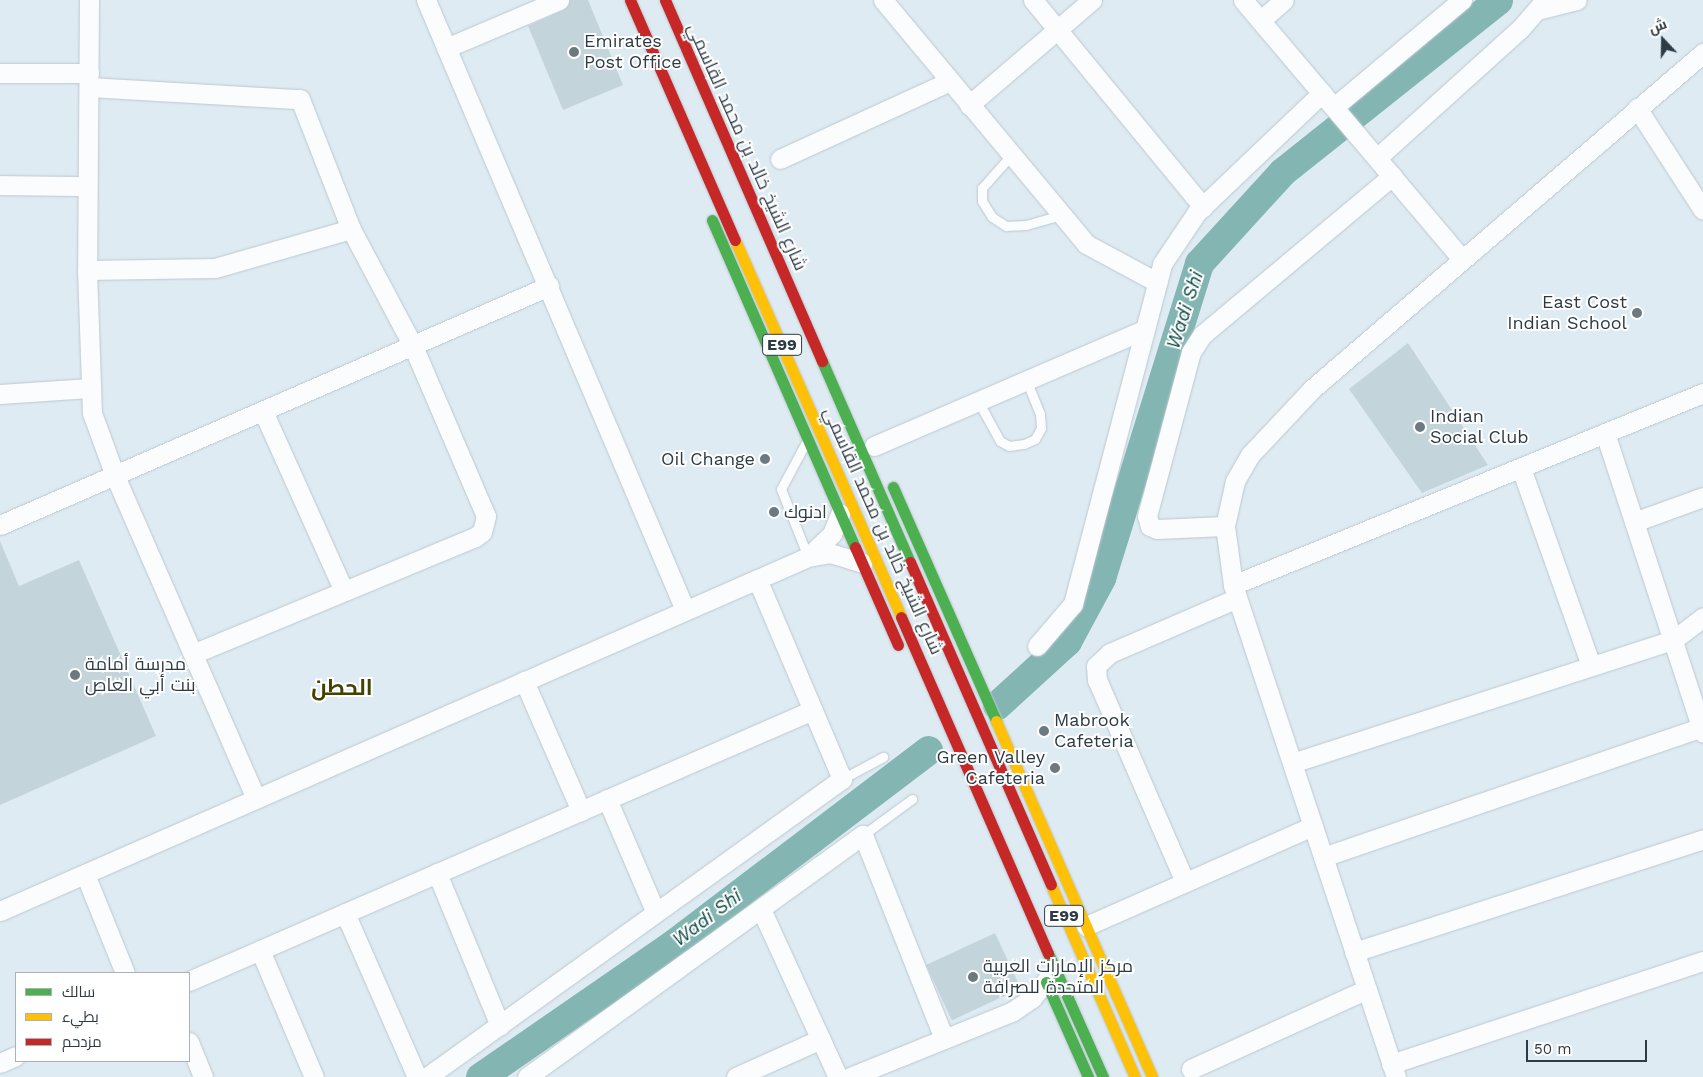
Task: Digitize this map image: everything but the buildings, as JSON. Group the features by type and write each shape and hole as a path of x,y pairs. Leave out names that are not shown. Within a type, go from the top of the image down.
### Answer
{"main road":[{"path":"623,0 630,32 905,660 920,659"},
{"name":"شارع الشيخ خالد بن محمد القاسمي","path":"630,0 1103,1077"},
{"name":"شارع الشيخ خالد بن محمد القاسمي","path":"665,0 707,100 1135,1077"},
{"path":"684,12 795,266"},
{"path":"707,100 720,94"},
{"path":"752,312 765,306"},
{"path":"885,471 1152,1077"},
{"path":"898,536 911,530"},
{"path":"1026,936 1088,1077"}],"street":[{"path":"89,0 87,270 92,413 115,476 256,799"},
{"path":"426,0 685,610"},
{"path":"446,48 559,0"},
{"path":"883,0 969,105 1013,153 1086,244 1157,282"},
{"path":"1033,0 1202,207"},
{"path":"969,105 1092,0"},
{"path":"1243,0 1462,259"},
{"path":"1260,20 1284,0"},
{"path":"1037,646 1073,604 1143,330 1162,264 1202,207 1328,100 1462,0"},
{"path":"1372,152 1541,5 1577,0"},
{"path":"1703,53 1462,259 1275,425 1250,455 1235,481 1225,526 1235,592 1394,1070 1703,961"},
{"path":"0,73 300,99 351,229 412,346 484,505 485,526 475,537 194,654"},
{"path":"780,159 950,81"},
{"path":"1637,108 1703,210"},
{"path":"1225,526 1157,529 1150,526 1147,516 1191,352 1202,335 1392,176"},
{"path":"0,186 87,186"},
{"path":"87,270 215,268 351,229"},
{"path":"0,526 549,286"},
{"path":"874,446 1143,330"},
{"path":"0,394 90,388"},
{"path":"1185,882 1097,680 1096,666 1110,653 1235,592 1521,468 1703,393"},
{"path":"263,411 344,591"},
{"path":"1323,857 1702,729 1605,433"},
{"path":"1521,468 1591,666"},
{"path":"1634,522 1703,497"},
{"path":"808,557 832,534 840,514"},
{"path":"0,911 808,557 830,553 862,564"},
{"path":"428,1077 842,779 757,579"},
{"path":"1292,763 1673,640 1703,617"},
{"path":"524,681 581,811"},
{"path":"190,981 813,710"},
{"path":"607,800 655,912"},
{"path":"1086,926 1312,826"},
{"path":"527,1077 863,834 944,1039"},
{"path":"1354,952 1703,839"},
{"path":"437,873 500,1026"},
{"path":"85,874 125,972"},
{"path":"760,909 838,1077"},
{"path":"345,913 417,1077"},
{"path":"260,950 314,1077"},
{"path":"850,1077 1023,1005 1042,972"},
{"path":"1191,1068 1367,989"},
{"path":"736,1077 821,1039"},
{"path":"190,1044 203,1077"},
{"path":"0,1063 15,1056"}],"lane":[{"path":"1013,153 982,188 982,201 992,217 1006,226 1026,225 1062,214"},
{"path":"978,401 1000,441 1009,446 1024,444 1035,439 1041,428 1040,414 1026,380"},
{"path":"808,439 782,489 808,557"},
{"path":"842,779 882,756"},
{"path":"863,834 912,799"}],"waterway":[{"name":"Wadi Shi","path":"997,705 1067,641 1101,578 1199,263 1282,172 1498,0"},
{"name":"Wadi Shi","path":"480,1077 674,943 928,750"}],"traffic: fast":[{"path":"712,220 855,547"},
{"path":"822,361 910,562"},
{"path":"893,487 996,721"},
{"path":"1048,953 1103,1077"},
{"path":"1046,982 1088,1077"}],"traffic: slow":[{"path":"735,240 901,617"},
{"path":"996,721 1152,1077"},
{"path":"1051,885 1135,1077"}],"traffic: jam":[{"path":"630,0 735,240"},
{"path":"665,0 822,361"},
{"path":"855,547 898,645"},
{"path":"910,562 1051,885"},
{"path":"901,617 1048,953"}],"place":[{"name":"Emirates Post Office","path":"574,52"},
{"name":"East Cost Indian School","path":"1637,313"},
{"name":"Indian Social Club","path":"1420,427"},
{"name":"Oil Change","path":"765,459"},
{"name":"ادنوك","path":"774,512"},
{"name":"مدرسة أمامة بنت أبي العاص","path":"75,675"},
{"name":"Mabrook Cafeteria","path":"1044,731"},
{"name":"Green Valley Cafeteria","path":"1055,768"},
{"name":"مركز الإمارات العربية المتحدة للصرافة","path":"973,977"}],"district":[{"name":"الحطن","path":"342,688"}]}
